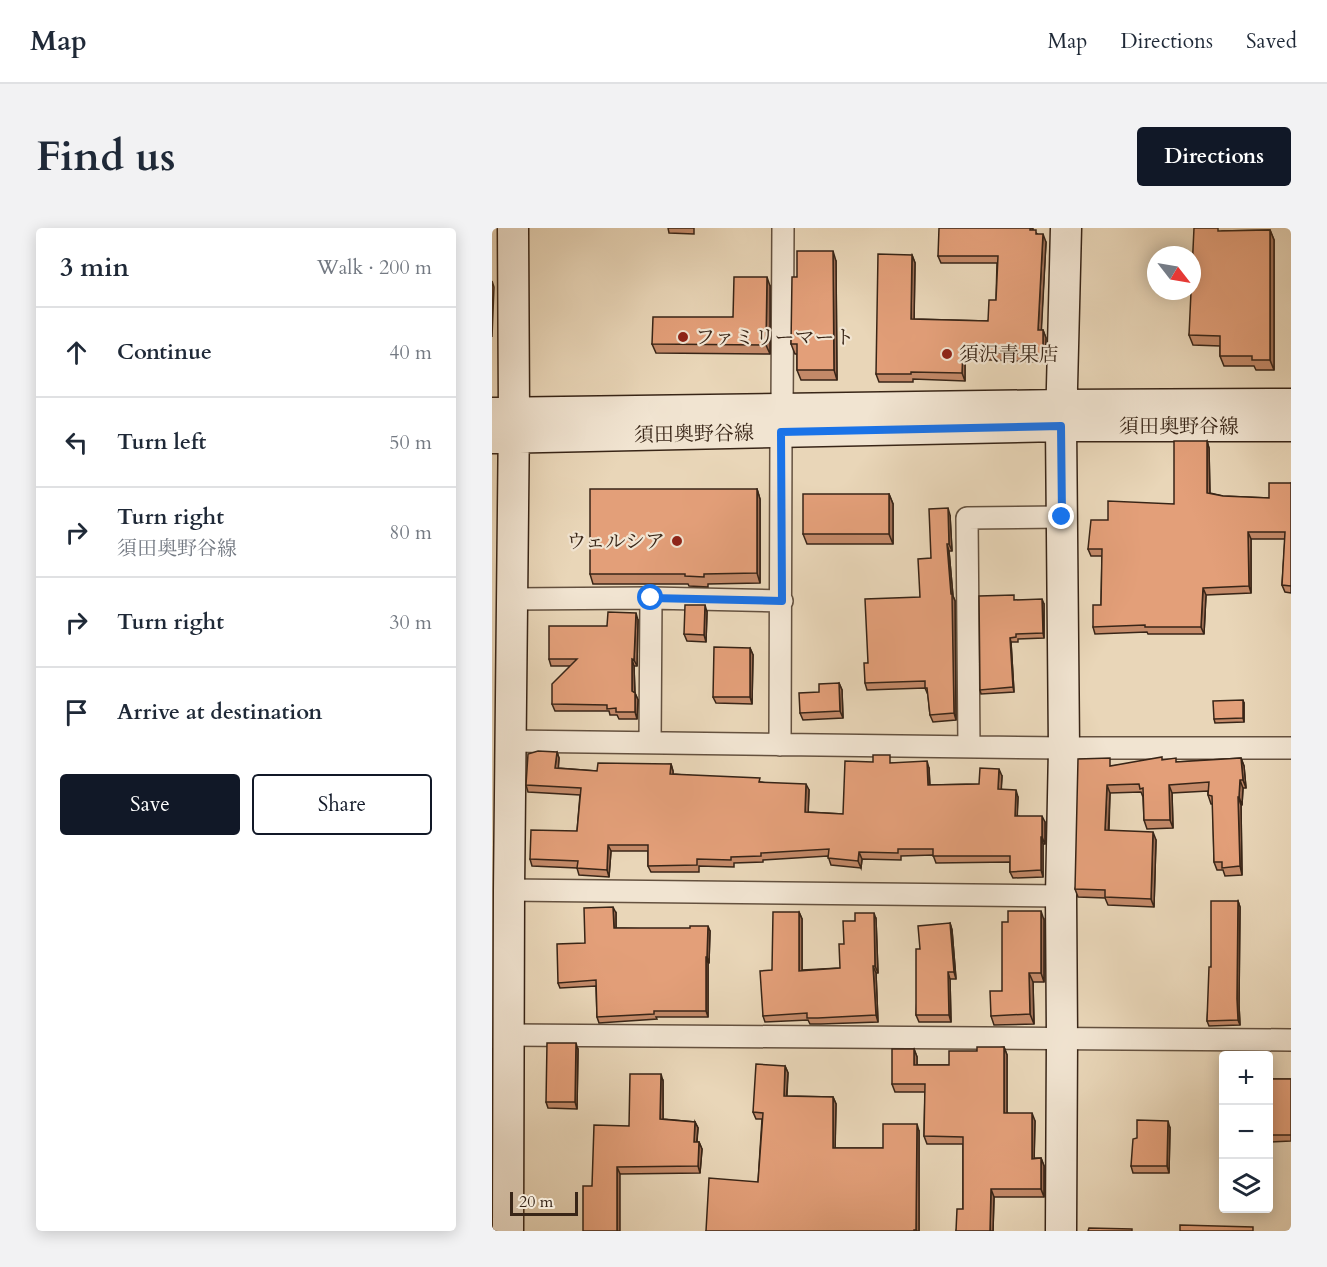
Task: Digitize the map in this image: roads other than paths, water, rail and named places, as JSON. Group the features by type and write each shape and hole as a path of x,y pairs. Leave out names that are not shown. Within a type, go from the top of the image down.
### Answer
{"street":[{"path":"508,1231 512,599 503,426 513,228"},
{"path":"780,745 783,228"},
{"path":"1061,1231 1061,896 1064,748 1062,416 1066,228"},
{"name":"須田奥野谷線","path":"503,426 1062,416 1291,404"},
{"name":"須田奥野谷線","path":"1062,416 1291,426"},
{"path":"969,747 967,518 1062,517"},
{"path":"512,599 651,598 782,601"},
{"path":"650,743 651,598"},
{"path":"510,741 1064,748 1291,748"},
{"path":"509,890 1061,896"},
{"path":"509,1035 1291,1040"}],"place":[{"name":"ファミリーマート","path":"683,337"},
{"name":"須沢青果店","path":"947,354"},
{"name":"ウェルシア","path":"677,541"}]}
